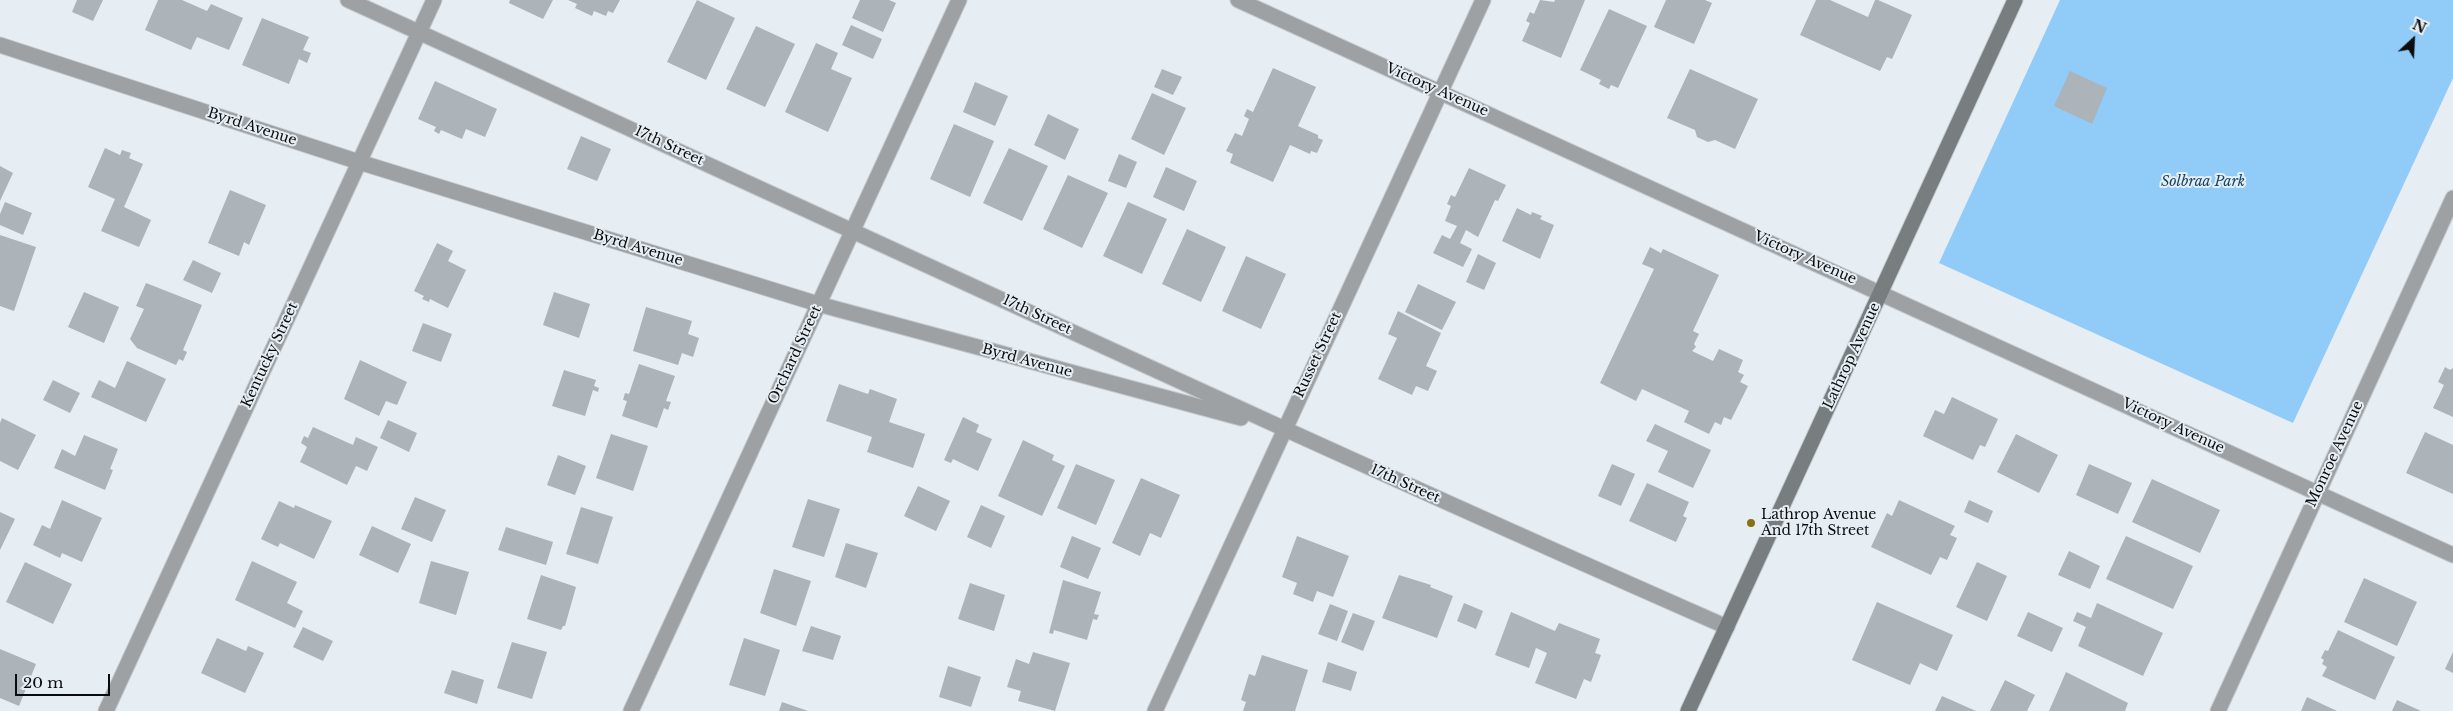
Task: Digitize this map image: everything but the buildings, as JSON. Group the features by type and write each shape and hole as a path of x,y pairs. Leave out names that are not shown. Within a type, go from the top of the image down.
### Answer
{"street":[{"name":"17th Street","path":"348,0 853,230 1283,430 1727,627"},
{"name":"Kentucky Street","path":"106,711 434,0"},
{"name":"Orchard Street","path":"631,711 959,0"},
{"name":"Victory Avenue","path":"1238,0 1881,292 2453,555"},
{"name":"Russet Street","path":"1155,711 1483,0"},
{"name":"Lathrop Avenue","path":"1688,711 2015,0"},
{"name":"Byrd Avenue","path":"0,45 359,162 818,304 1283,430"},
{"name":"Monroe Avenue","path":"2218,711 2453,198"}],"green space":[{"name":"Solbraa Park","path":"2060,0 2453,0 2453,78 2293,423 1939,263"}],"place":[{"name":"Lathrop Avenue And 17th Street","path":"1751,523"}]}
